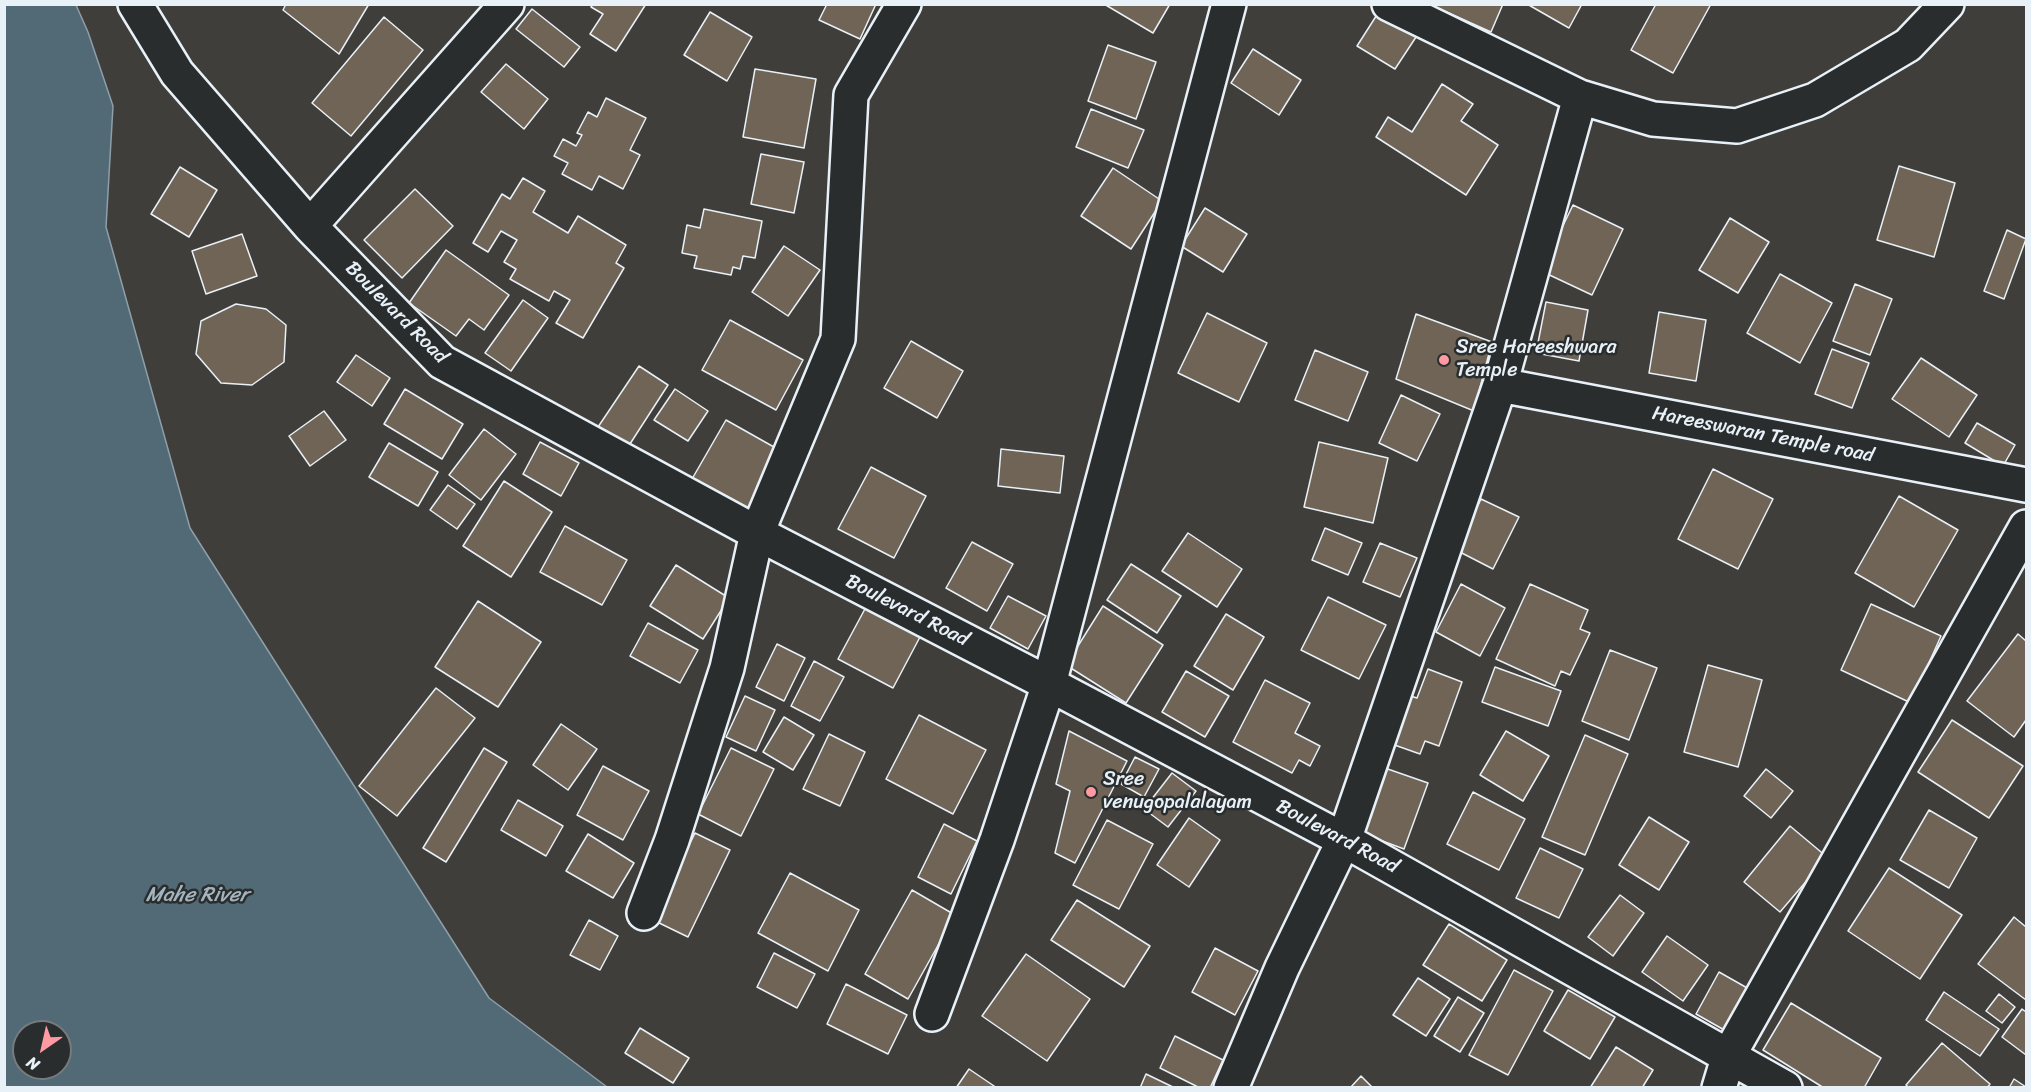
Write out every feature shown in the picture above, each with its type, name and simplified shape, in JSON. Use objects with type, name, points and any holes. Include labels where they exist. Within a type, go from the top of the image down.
[{"type":"street","name":"Boulevard Road","points":[[135,4],[177,74],[310,225],[442,362],[756,533],[1344,840],[1785,1088]]},
{"type":"street","points":[[310,225],[507,4]]},
{"type":"street","points":[[644,913],[672,840],[727,668],[756,533],[838,339],[851,95],[904,4]]},
{"type":"street","points":[[932,1014],[997,840],[1049,684],[1229,4]]},
{"type":"street","points":[[1398,6],[1580,97],[1653,119],[1737,126],[1815,100],[1908,45],[1947,4]]},
{"type":"street","points":[[1230,1088],[1282,968],[1344,840],[1500,385],[1580,97]]},
{"type":"street","name":"Hareeswaran Temple road","points":[[1500,385],[2026,485]]},
{"type":"street","points":[[1719,1088],[1729,1055],[2026,527]]},
{"type":"water","name":"Mahe River","points":[[5,4],[76,5],[88,32],[113,106],[106,227],[190,528],[489,998],[607,1087],[5,1087]]},
{"type":"building","points":[[286,4],[369,4],[339,54],[283,10]]},
{"type":"building","points":[[593,4],[646,4],[616,51],[590,34],[603,14],[591,7]]},
{"type":"building","points":[[827,4],[876,4],[860,39],[819,20]]},
{"type":"building","points":[[1104,4],[1170,4],[1153,33]]},
{"type":"building","points":[[1433,4],[1503,4],[1491,32],[1433,6]]},
{"type":"building","points":[[1527,4],[1582,4],[1569,28]]},
{"type":"building","points":[[1656,4],[1711,4],[1673,73],[1631,50]]},
{"type":"building","points":[[532,9],[580,47],[564,67],[516,29]]},
{"type":"building","points":[[1380,10],[1418,34],[1395,69],[1357,46]]},
{"type":"building","points":[[710,12],[752,37],[727,81],[684,55]]},
{"type":"building","points":[[384,17],[423,50],[351,136],[312,103]]},
{"type":"building","points":[[1108,45],[1156,62],[1136,119],[1088,101]]},
{"type":"building","points":[[1253,49],[1301,80],[1279,115],[1231,83]]},
{"type":"building","points":[[506,64],[548,99],[524,129],[481,92]]},
{"type":"building","points":[[755,69],[816,79],[804,148],[743,137]]},
{"type":"building","points":[[1442,84],[1473,104],[1461,121],[1498,145],[1466,195],[1376,137],[1388,117],[1412,132]]},
{"type":"building","points":[[606,98],[646,118],[630,150],[640,155],[623,189],[599,176],[592,190],[562,174],[568,163],[554,156],[563,139],[576,146],[582,135],[577,133],[588,112],[597,117]]},
{"type":"building","points":[[1091,109],[1144,130],[1128,168],[1076,147]]},
{"type":"building","points":[[761,154],[804,162],[794,213],[751,204]]},
{"type":"building","points":[[1899,166],[1955,183],[1934,257],[1877,240]]},
{"type":"building","points":[[180,167],[217,190],[189,237],[151,214]]},
{"type":"building","points":[[1113,168],[1162,201],[1131,249],[1081,216]]},
{"type":"building","points":[[523,178],[545,191],[533,212],[568,233],[578,216],[626,245],[616,263],[624,268],[583,338],[556,323],[570,300],[554,291],[549,301],[510,279],[516,269],[504,262],[517,240],[501,231],[488,252],[473,243],[502,194],[510,199]]},
{"type":"building","points":[[415,189],[453,226],[402,278],[364,240]]},
{"type":"building","points":[[1573,205],[1623,229],[1592,295],[1541,271]]},
{"type":"building","points":[[1205,208],[1247,234],[1223,272],[1181,246]]},
{"type":"building","points":[[704,209],[762,221],[755,258],[743,256],[740,269],[733,267],[731,275],[694,268],[697,256],[682,253],[687,225],[700,228]]},
{"type":"building","points":[[1730,218],[1769,242],[1738,293],[1699,270]]},
{"type":"building","points":[[2007,230],[2026,239],[2004,299],[1984,291]]},
{"type":"building","points":[[242,234],[257,276],[206,294],[192,251]]},
{"type":"building","points":[[784,246],[820,270],[788,316],[752,292]]},
{"type":"building","points":[[446,250],[509,295],[484,330],[469,319],[456,336],[409,303]]},
{"type":"building","points":[[1780,274],[1832,303],[1800,363],[1747,333]]},
{"type":"building","points":[[1855,284],[1892,299],[1870,355],[1833,341]]},
{"type":"building","points":[[523,300],[548,318],[511,371],[485,353]]},
{"type":"building","points":[[1546,302],[1588,310],[1579,361],[1536,353]]},
{"type":"building","points":[[236,304],[266,309],[286,325],[284,362],[252,385],[221,383],[196,354],[201,321]]},
{"type":"building","points":[[1659,312],[1706,320],[1696,381],[1649,373]]},
{"type":"building","points":[[1207,313],[1267,343],[1239,402],[1178,373]]},
{"type":"building","name":"Sree Hareeshwara Temple","points":[[1416,314],[1492,342],[1474,411],[1396,379]]},
{"type":"building","points":[[730,320],[803,360],[776,410],[702,370]]},
{"type":"building","points":[[911,341],[963,371],[937,418],[884,388]]},
{"type":"building","points":[[1832,349],[1869,363],[1852,408],[1815,394]]},
{"type":"building","points":[[1315,350],[1368,372],[1348,421],[1295,400]]},
{"type":"building","points":[[356,355],[390,378],[372,406],[337,382]]},
{"type":"building","points":[[1921,358],[1977,395],[1949,437],[1892,399]]},
{"type":"building","points":[[639,366],[668,385],[628,447],[598,427]]},
{"type":"building","points":[[405,389],[463,424],[442,459],[384,424]]},
{"type":"building","points":[[675,389],[708,411],[688,441],[654,420]]},
{"type":"building","points":[[1401,395],[1440,414],[1417,461],[1379,443]]},
{"type":"building","points":[[324,411],[346,440],[310,466],[289,436]]},
{"type":"building","points":[[726,420],[781,451],[746,511],[692,479]]},
{"type":"building","points":[[1977,423],[2015,445],[2003,466],[1965,443]]},
{"type":"building","points":[[484,429],[516,454],[481,500],[449,475]]},
{"type":"building","points":[[540,442],[579,463],[561,496],[523,474]]},
{"type":"building","points":[[1319,442],[1388,458],[1373,523],[1304,507]]},
{"type":"building","points":[[389,443],[438,472],[418,506],[369,477]]},
{"type":"building","points":[[1001,449],[1064,456],[1060,493],[998,486]]},
{"type":"building","points":[[871,467],[926,496],[894,558],[838,529]]},
{"type":"building","points":[[1713,469],[1773,499],[1738,569],[1678,539]]},
{"type":"building","points":[[504,481],[552,512],[511,577],[463,546]]},
{"type":"building","points":[[448,485],[475,504],[457,529],[430,510]]},
{"type":"building","points":[[1899,496],[1958,530],[1914,607],[1855,573]]},
{"type":"building","points":[[1481,499],[1519,517],[1493,569],[1456,550]]},
{"type":"building","points":[[565,526],[627,560],[602,605],[540,572]]},
{"type":"building","points":[[1325,528],[1362,543],[1348,575],[1312,560]]},
{"type":"building","points":[[1188,533],[1242,569],[1217,607],[1162,571]]},
{"type":"building","points":[[972,542],[1013,564],[987,611],[946,588]]},
{"type":"building","points":[[1380,543],[1417,558],[1400,597],[1363,582]]},
{"type":"building","points":[[1131,564],[1181,596],[1157,633],[1107,600]]},
{"type":"building","points":[[676,565],[729,598],[703,639],[650,606]]},
{"type":"building","points":[[1461,584],[1505,608],[1480,656],[1436,632]]},
{"type":"building","points":[[1530,584],[1588,610],[1580,629],[1590,633],[1570,675],[1561,671],[1555,686],[1496,659]]},
{"type":"building","points":[[1008,596],[1046,616],[1028,649],[990,628]]},
{"type":"building","points":[[1328,597],[1386,625],[1359,679],[1301,650]]},
{"type":"building","points":[[478,601],[541,642],[498,707],[435,667]]},
{"type":"building","points":[[1871,604],[1941,636],[1911,703],[1841,670]]},
{"type":"building","points":[[1103,606],[1163,645],[1126,703],[1066,665]]},
{"type":"building","points":[[866,607],[920,637],[893,688],[838,659]]},
{"type":"building","points":[[1226,614],[1264,637],[1233,690],[1194,666]]},
{"type":"building","points":[[648,623],[698,650],[680,683],[630,656]]},
{"type":"building","points":[[2018,634],[2026,641],[2026,720],[2014,737],[1967,701]]},
{"type":"building","points":[[777,644],[805,658],[784,701],[756,687]]},
{"type":"building","points":[[1610,650],[1657,668],[1629,740],[1582,721]]},
{"type":"building","points":[[814,661],[844,677],[820,721],[791,706]]},
{"type":"building","points":[[1708,665],[1762,680],[1738,767],[1684,752]]},
{"type":"building","points":[[1495,667],[1561,691],[1548,726],[1482,702]]},
{"type":"building","points":[[1428,669],[1462,682],[1439,746],[1425,741],[1420,754],[1386,742],[1404,694],[1417,698]]},
{"type":"building","points":[[1186,671],[1229,696],[1205,737],[1162,712]]},
{"type":"building","points":[[1265,680],[1310,703],[1295,733],[1320,746],[1310,766],[1299,760],[1292,773],[1233,742]]},
{"type":"building","points":[[436,688],[475,718],[397,816],[359,786]]},
{"type":"building","points":[[745,696],[775,710],[756,751],[726,737]]},
{"type":"building","points":[[919,715],[986,750],[953,814],[886,779]]},
{"type":"building","points":[[784,717],[814,735],[793,770],[763,752]]},
{"type":"building","points":[[1952,720],[2023,766],[1989,818],[1918,772]]},
{"type":"building","points":[[561,724],[597,749],[568,790],[533,765]]},
{"type":"building","points":[[1069,731],[1127,761],[1075,863],[1055,853],[1070,791],[1056,784]]},
{"type":"building","points":[[1506,731],[1549,756],[1523,801],[1480,775]]},
{"type":"building","points":[[829,734],[865,752],[840,806],[803,789]]},
{"type":"building","points":[[1585,735],[1628,754],[1585,855],[1542,837]]},
{"type":"building","points":[[484,748],[507,762],[446,862],[423,848]]},
{"type":"building","points":[[731,748],[774,769],[741,836],[698,814]]},
{"type":"building","points":[[1135,757],[1159,769],[1144,797],[1121,784]]},
{"type":"building","points":[[603,766],[649,791],[623,840],[577,815]]},
{"type":"building","points":[[1382,767],[1428,783],[1404,849],[1358,832]]},
{"type":"building","points":[[1766,769],[1793,791],[1771,818],[1744,796]]},
{"type":"building","points":[[1172,773],[1196,791],[1168,827],[1144,809]]},
{"type":"building","points":[[1473,792],[1525,819],[1499,870],[1447,844]]},
{"type":"building","points":[[518,800],[563,826],[546,856],[501,830]]},
{"type":"building","points":[[1929,810],[1977,838],[1949,888],[1900,860]]},
{"type":"building","points":[[1649,817],[1689,842],[1659,890],[1619,865]]},
{"type":"building","points":[[1189,818],[1220,840],[1189,887],[1157,865]]},
{"type":"building","points":[[1107,820],[1153,844],[1119,909],[1073,885]]},
{"type":"building","points":[[944,824],[977,841],[951,894],[918,877]]},
{"type":"building","points":[[1790,826],[1827,857],[1780,912],[1744,882]]},
{"type":"building","points":[[695,833],[730,850],[688,937],[653,920]]},
{"type":"building","points":[[588,834],[634,863],[613,898],[566,871]]},
{"type":"building","points":[[1540,848],[1583,869],[1559,918],[1516,898]]},
{"type":"building","points":[[1889,868],[1962,915],[1920,979],[1848,931]]},
{"type":"building","points":[[790,873],[859,910],[828,971],[758,933]]},
{"type":"building","points":[[912,890],[955,915],[908,999],[865,974]]},
{"type":"building","points":[[1620,895],[1644,913],[1613,956],[1588,937]]},
{"type":"building","points":[[1077,900],[1150,946],[1124,987],[1051,940]]},
{"type":"building","points":[[2014,917],[2026,927],[2026,1000],[1978,964]]},
{"type":"building","points":[[589,920],[618,936],[600,970],[570,955]]},
{"type":"building","points":[[1449,924],[1507,960],[1482,1001],[1423,965]]},
{"type":"building","points":[[1667,936],[1708,965],[1683,1001],[1642,972]]},
{"type":"building","points":[[1215,948],[1258,971],[1235,1015],[1192,992]]},
{"type":"building","points":[[774,953],[815,974],[797,1008],[757,987]]},
{"type":"building","points":[[1026,954],[1090,999],[1047,1061],[982,1016]]},
{"type":"building","points":[[1514,970],[1553,991],[1508,1075],[1469,1055]]},
{"type":"building","points":[[1719,972],[1749,989],[1726,1031],[1696,1014]]},
{"type":"building","points":[[1418,978],[1450,999],[1426,1036],[1393,1015]]},
{"type":"building","points":[[846,984],[907,1015],[888,1054],[827,1024]]},
{"type":"building","points":[[1568,990],[1615,1017],[1590,1059],[1544,1031]]},
{"type":"building","points":[[1944,992],[1999,1029],[1980,1056],[1926,1020]]},
{"type":"building","points":[[1999,994],[2015,1007],[2002,1023],[1986,1011]]},
{"type":"building","points":[[1458,997],[1484,1013],[1460,1052],[1434,1036]]},
{"type":"building","points":[[1791,1003],[1881,1058],[1864,1088],[1824,1088],[1763,1050]]},
{"type":"building","points":[[2022,1009],[2026,1012],[2026,1055],[2002,1037]]},
{"type":"building","points":[[640,1028],[689,1058],[673,1083],[625,1053]]},
{"type":"building","points":[[1175,1036],[1223,1060],[1210,1088],[1200,1088],[1160,1068]]},
{"type":"building","points":[[1942,1043],[1990,1084],[1987,1088],[1909,1088],[1906,1085]]},
{"type":"building","points":[[1616,1047],[1653,1070],[1642,1088],[1590,1088]]},
{"type":"building","points":[[969,1069],[997,1088],[956,1088]]},
{"type":"building","points":[[1146,1074],[1175,1088],[1140,1088]]},
{"type":"building","points":[[1361,1076],[1373,1088],[1350,1088]]},
{"type":"building","points":[[2014,1079],[2026,1087],[2026,1088],[2009,1088]]},
{"type":"place","name":"Sree Hareeshwara Temple","points":[[1444,360]]},
{"type":"place","name":"Sree venugopalalayam","points":[[1091,792]]}]
